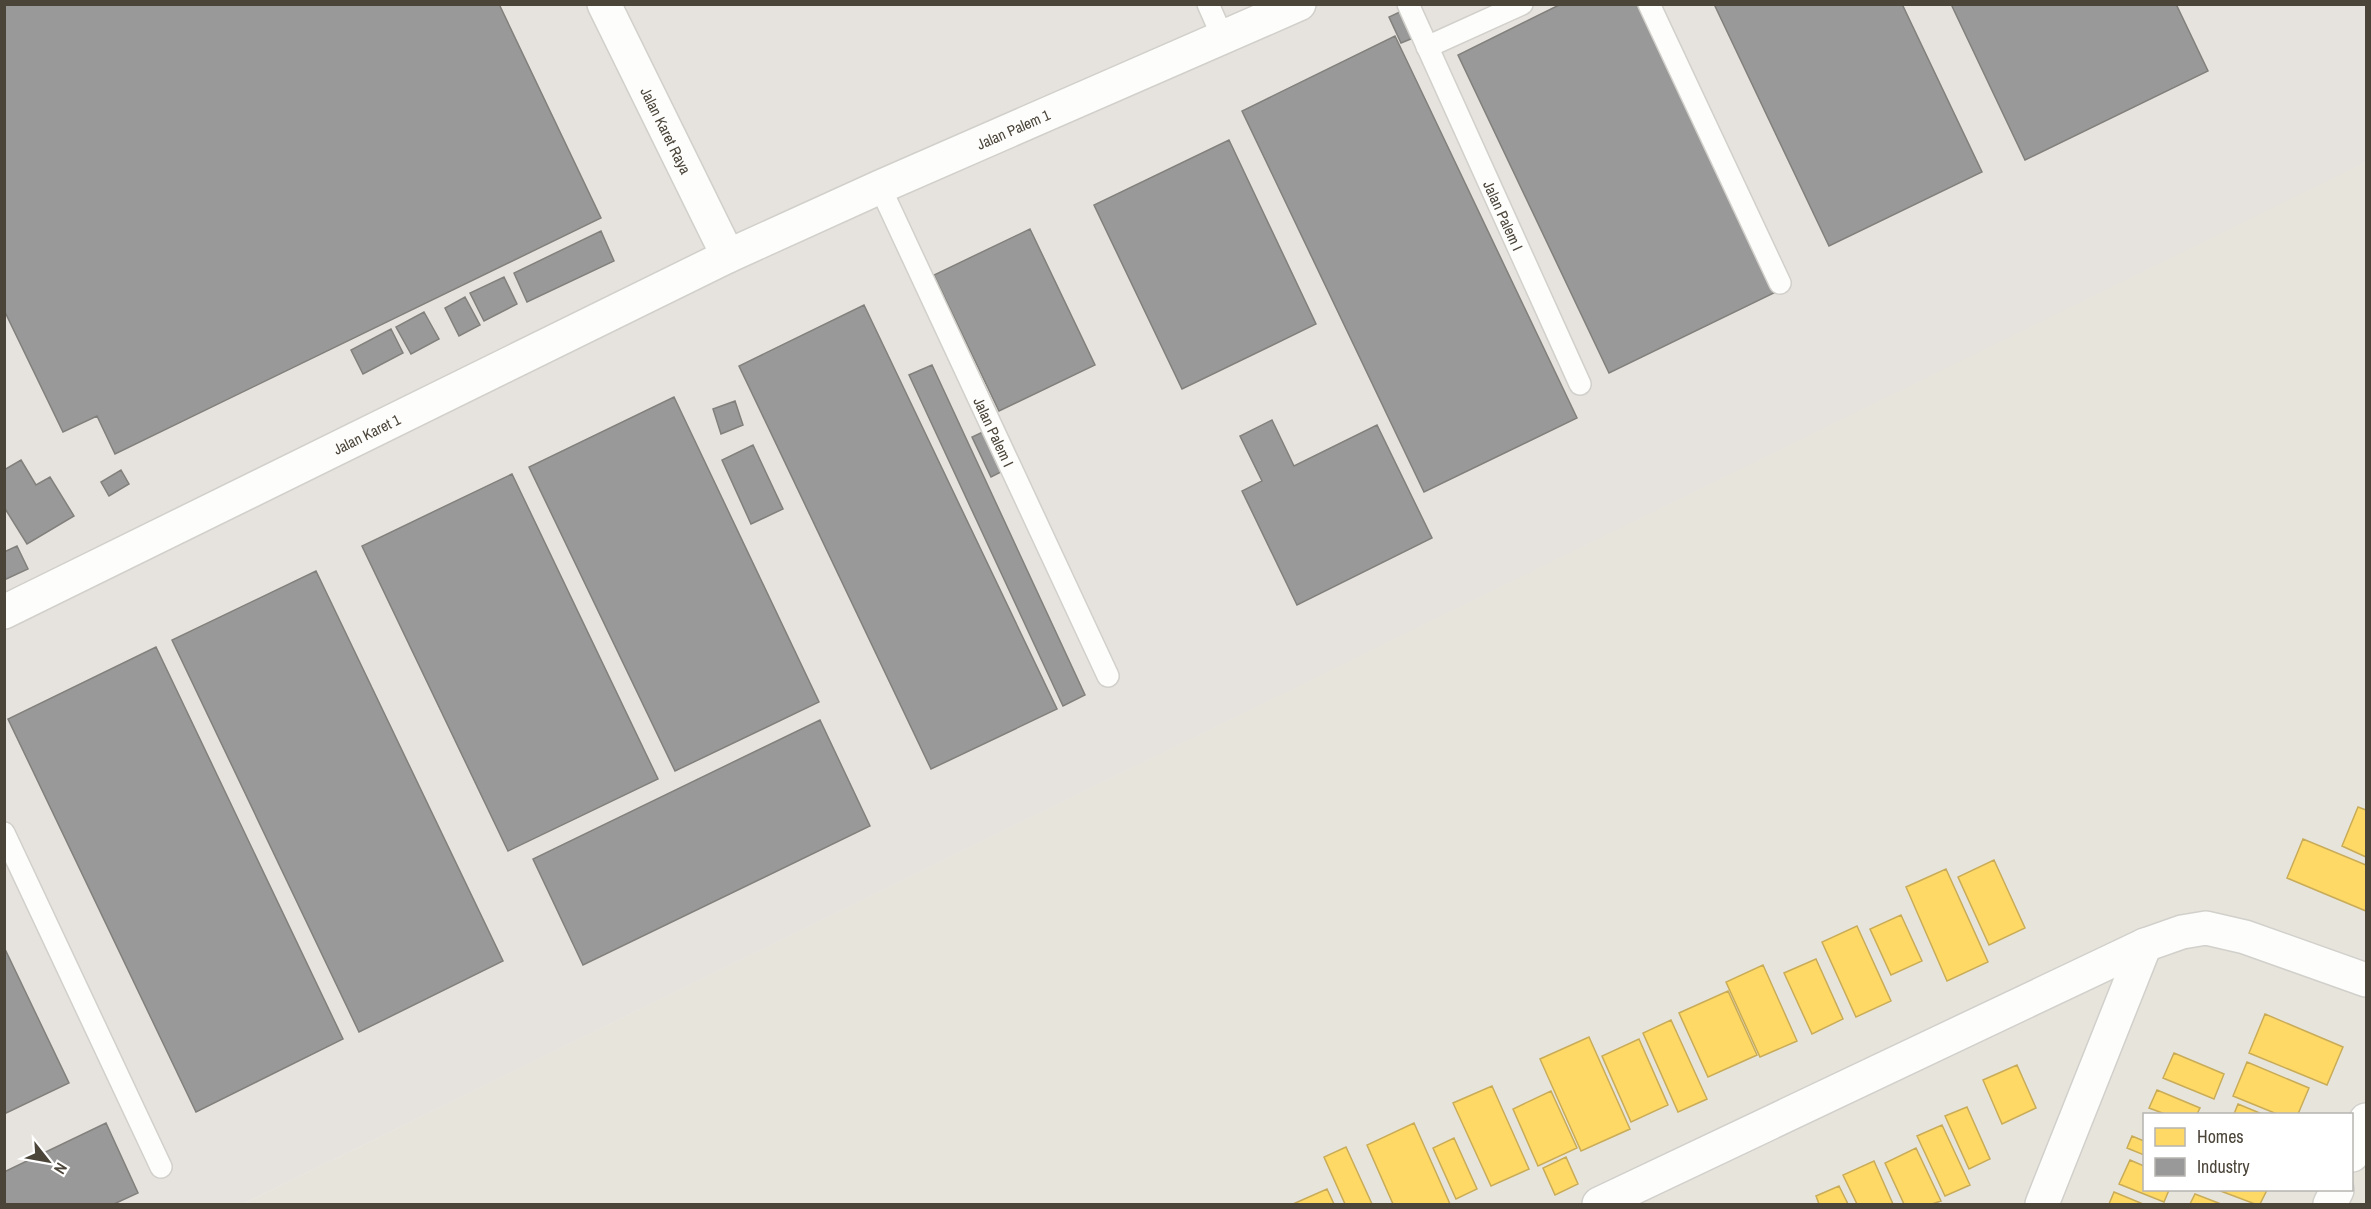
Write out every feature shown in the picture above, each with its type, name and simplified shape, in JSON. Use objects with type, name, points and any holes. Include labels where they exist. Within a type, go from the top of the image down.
[{"type":"street","name":"Jalan Karet Raya","points":[[604,4],[728,256]]},
{"type":"street","name":"Jalan Palem 1","points":[[728,256],[1299,4]]},
{"type":"street","name":"Jalan Karet 1","points":[[4,612],[728,256]]},
{"type":"street","points":[[1599,1204],[2145,945],[2182,932],[2206,928],[2246,937],[2367,980]]},
{"type":"street","points":[[2042,1204],[2145,945]]},
{"type":"street","points":[[2353,1153],[2367,1120]]},
{"type":"lane","points":[[1208,4],[1223,38]]},
{"type":"lane","name":"Jalan Palem I","points":[[1408,4],[1580,384]]},
{"type":"lane","points":[[1427,47],[1522,4]]},
{"type":"lane","points":[[1649,4],[1780,283]]},
{"type":"lane","name":"Jalan Palem I","points":[[880,187],[1108,676]]},
{"type":"lane","points":[[4,833],[161,1167]]},
{"type":"shaded area","points":[[5,5],[2366,5],[2366,162],[243,1204],[5,1204]]},
{"type":"shaded area","points":[[2366,162],[2366,1204],[243,1204],[2344,172]]},
{"type":"building: Homes","points":[[2358,807],[2366,810],[2366,857],[2342,846]]},
{"type":"building: Homes","points":[[2303,839],[2366,865],[2366,911],[2287,878]]},
{"type":"building: Homes","points":[[1994,860],[2025,928],[1989,945],[1958,877]]},
{"type":"building: Homes","points":[[1946,869],[1988,962],[1947,981],[1906,887]]},
{"type":"building: Homes","points":[[1901,915],[1922,961],[1891,975],[1870,929]]},
{"type":"building: Homes","points":[[1857,926],[1891,1001],[1856,1017],[1822,942]]},
{"type":"building: Homes","points":[[1816,959],[1843,1019],[1812,1034],[1784,973]]},
{"type":"building: Homes","points":[[1763,965],[1797,1041],[1760,1057],[1726,982]]},
{"type":"building: Homes","points":[[1728,991],[1757,1055],[1708,1077],[1679,1013]]},
{"type":"building: Homes","points":[[2265,1014],[2343,1047],[2327,1085],[2249,1053]]},
{"type":"building: Homes","points":[[1671,1020],[1707,1099],[1678,1112],[1643,1033]]},
{"type":"building: Homes","points":[[1589,1037],[1630,1129],[1581,1151],[1540,1059]]},
{"type":"building: Homes","points":[[1639,1039],[1668,1105],[1631,1122],[1602,1056]]},
{"type":"building: Homes","points":[[2174,1053],[2224,1074],[2214,1099],[2163,1078]]},
{"type":"building: Homes","points":[[2247,1062],[2309,1088],[2298,1113],[2275,1113],[2233,1096]]},
{"type":"building: Homes","points":[[2017,1065],[2036,1108],[2002,1124],[1983,1080]]},
{"type":"building: Homes","points":[[1492,1086],[1529,1169],[1491,1186],[1453,1103]]},
{"type":"building: Homes","points":[[2157,1090],[2200,1108],[2198,1113],[2162,1113],[2149,1108]]},
{"type":"building: Homes","points":[[1551,1091],[1577,1148],[1538,1166],[1513,1109]]},
{"type":"building: Homes","points":[[2238,1104],[2260,1113],[2234,1113]]},
{"type":"building: Homes","points":[[1967,1107],[1990,1159],[1969,1169],[1945,1116]]},
{"type":"building: Homes","points":[[1414,1123],[1450,1204],[1393,1204],[1367,1145]]},
{"type":"building: Homes","points":[[1942,1125],[1970,1185],[1945,1196],[1917,1136]]},
{"type":"building: Homes","points":[[2132,1136],[2143,1141],[2143,1155],[2127,1148]]},
{"type":"building: Homes","points":[[1454,1138],[1477,1189],[1456,1199],[1433,1148]]},
{"type":"building: Homes","points":[[1346,1147],[1372,1204],[1345,1204],[1324,1157]]},
{"type":"building: Homes","points":[[1916,1148],[1941,1201],[1932,1204],[1904,1204],[1885,1163]]},
{"type":"building: Homes","points":[[1566,1157],[1578,1184],[1555,1195],[1543,1168]]},
{"type":"building: Homes","points":[[2130,1160],[2143,1166],[2143,1191],[2169,1191],[2164,1202],[2119,1184]]},
{"type":"building: Homes","points":[[1874,1161],[1893,1204],[1857,1204],[1843,1175]]},
{"type":"building: Homes","points":[[1839,1186],[1848,1204],[1819,1204],[1816,1196]]},
{"type":"building: Homes","points":[[1327,1189],[1334,1204],[1293,1204]]},
{"type":"building: Homes","points":[[2221,1191],[2266,1191],[2260,1204]]},
{"type":"building: Homes","points":[[2114,1192],[2143,1204],[2109,1204]]},
{"type":"building: Homes","points":[[2195,1194],[2221,1204],[2190,1204]]},
{"type":"building: Industry","points":[[4,4],[499,4],[601,218],[115,454],[97,416],[63,432],[4,310]]},
{"type":"building: Industry","points":[[1561,4],[1643,4],[1780,290],[1609,373],[1458,55]]},
{"type":"building: Industry","points":[[1714,4],[1902,4],[1982,172],[1829,246]]},
{"type":"building: Industry","points":[[1951,4],[2176,4],[2208,71],[2025,160]]},
{"type":"building: Industry","points":[[1406,9],[1418,36],[1401,43],[1389,17]]},
{"type":"building: Industry","points":[[1395,36],[1577,418],[1424,492],[1242,111]]},
{"type":"building: Industry","points":[[1229,140],[1316,324],[1182,389],[1094,205]]},
{"type":"building: Industry","points":[[1030,229],[1095,365],[999,411],[934,275]]},
{"type":"building: Industry","points":[[601,231],[614,261],[527,302],[514,273]]},
{"type":"building: Industry","points":[[504,277],[517,304],[484,321],[470,293]]},
{"type":"building: Industry","points":[[465,297],[480,325],[459,336],[445,308]]},
{"type":"building: Industry","points":[[864,305],[1057,709],[931,769],[739,366]]},
{"type":"building: Industry","points":[[424,312],[439,339],[411,354],[396,327]]},
{"type":"building: Industry","points":[[391,329],[403,353],[363,374],[351,350]]},
{"type":"building: Industry","points":[[932,365],[1085,695],[1063,706],[909,375]]},
{"type":"building: Industry","points":[[674,397],[819,702],[675,771],[529,467]]},
{"type":"building: Industry","points":[[735,401],[743,425],[721,434],[713,409]]},
{"type":"building: Industry","points":[[1272,420],[1294,466],[1377,425],[1432,538],[1297,605],[1242,491],[1262,481],[1240,436]]},
{"type":"building: Industry","points":[[987,430],[1005,470],[991,477],[972,437]]},
{"type":"building: Industry","points":[[753,445],[783,509],[751,524],[722,460]]},
{"type":"building: Industry","points":[[21,460],[36,485],[50,477],[74,516],[27,544],[4,507],[4,470]]},
{"type":"building: Industry","points":[[121,470],[129,484],[109,496],[101,482]]},
{"type":"building: Industry","points":[[512,474],[658,779],[508,851],[362,546]]},
{"type":"building: Industry","points":[[17,546],[28,569],[4,580],[4,552]]},
{"type":"building: Industry","points":[[316,571],[503,961],[359,1032],[172,640]]},
{"type":"building: Industry","points":[[156,647],[343,1039],[196,1112],[8,719]]},
{"type":"building: Industry","points":[[820,720],[870,826],[583,965],[533,859]]},
{"type":"building: Industry","points":[[4,947],[69,1083],[4,1114]]},
{"type":"building: Industry","points":[[106,1123],[138,1193],[114,1204],[4,1204],[4,1172]]}]
